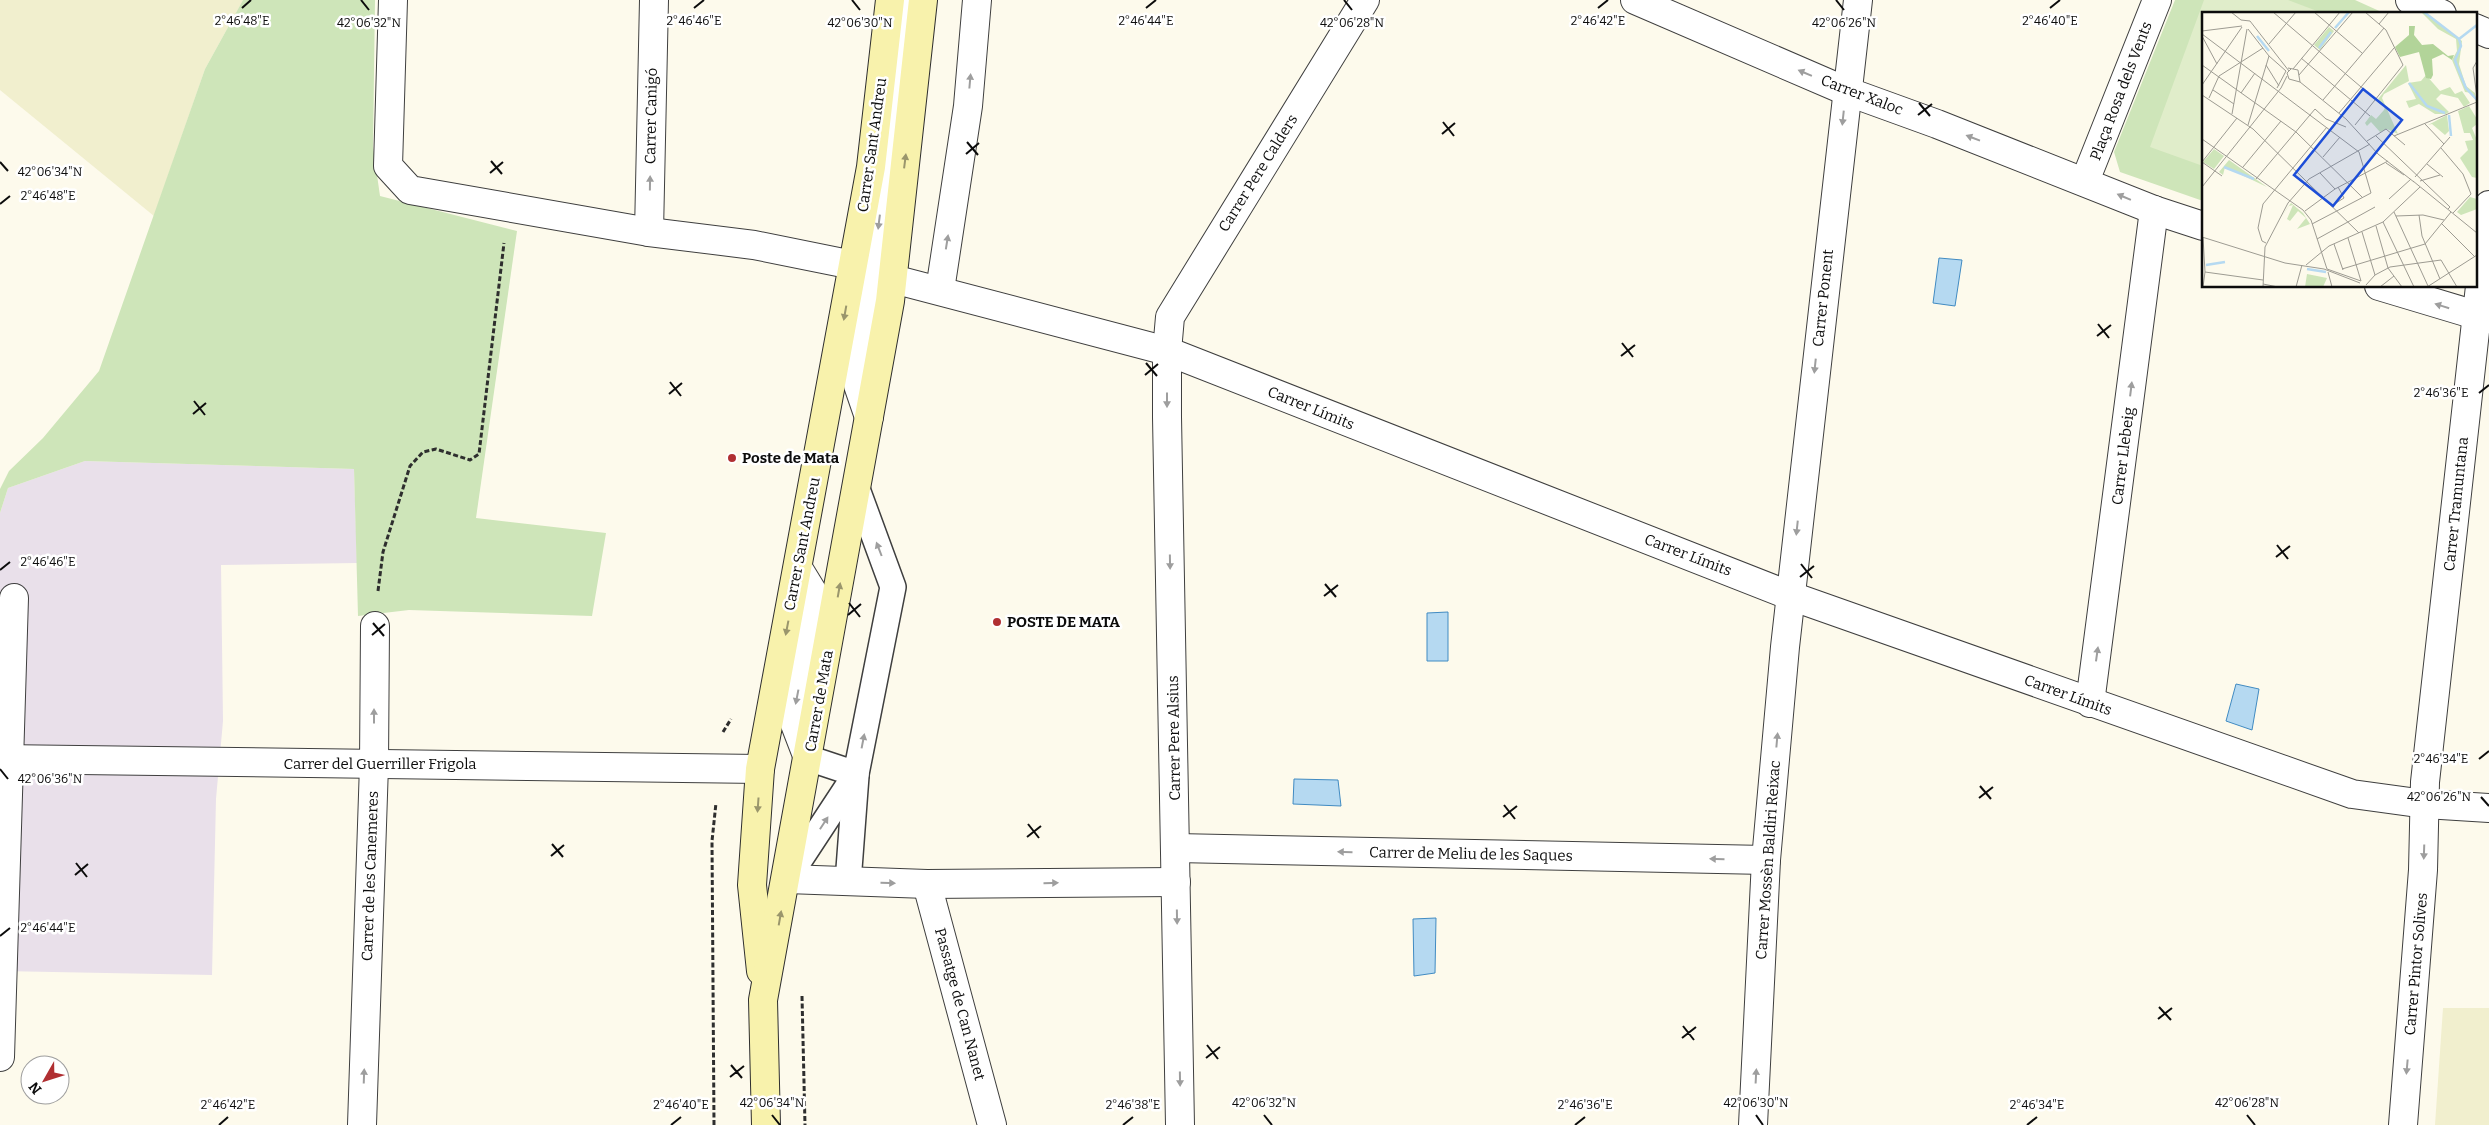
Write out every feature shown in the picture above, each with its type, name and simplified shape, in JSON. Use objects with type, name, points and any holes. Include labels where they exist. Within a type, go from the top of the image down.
[{"type":"main road","name":"Carrer Sant Andreu","points":[[763,1000],[752,885],[760,769],[798,568],[840,262],[871,167],[890,0]]},
{"type":"main road","points":[[893,279],[923,0]]},
{"type":"main road","name":"Carrer de Mata","points":[[766,1125],[763,1000],[787,878],[893,279]]},
{"type":"street","points":[[393,0],[388,166],[410,190],[649,232],[754,245],[840,262],[874,296],[858,385],[869,417]]},
{"type":"street","name":"Carrer Canigó","points":[[649,232],[654,0]]},
{"type":"street","points":[[893,279],[876,250],[904,0]]},
{"type":"street","points":[[940,290],[968,106],[977,0]]},
{"type":"street","name":"Carrer Pere Calders","points":[[1167,351],[1170,316],[1364,0]]},
{"type":"street","name":"Carrer Xaloc","points":[[1635,0],[1846,91],[2085,181],[2154,210],[2202,226]]},
{"type":"street","name":"Carrer Ponent","points":[[1791,596],[1846,91],[1858,0]]},
{"type":"street","name":"Plaça Rosa dels Vents","points":[[2085,181],[2156,0]]},
{"type":"street","points":[[2410,0],[2437,12]]},
{"type":"street","points":[[2476,28],[2489,34]]},
{"type":"street","name":"Carrer Tramuntana","points":[[2425,804],[2425,782],[2482,317],[2489,205]]},
{"type":"street","name":"Carrer Llebeig","points":[[2090,703],[2154,210]]},
{"type":"street","name":"Carrer Límits","points":[[893,279],[1167,351],[1791,596],[2352,794],[2425,804],[2489,808]]},
{"type":"street","points":[[2386,288],[2482,317]]},
{"type":"street","name":"Carrer Pere Alsius","points":[[1167,351],[1180,1125]]},
{"type":"street","points":[[798,568],[817,598],[793,719],[808,758]]},
{"type":"street","name":"Carrer Mossèn Baldiri Reixac","points":[[1753,1125],[1766,860],[1791,596]]},
{"type":"street","points":[[0,1057],[5,760],[14,598]]},
{"type":"street","name":"Carrer de les Canemeres","points":[[362,1125],[374,765],[374,626]]},
{"type":"street","name":"Carrer del Guerriller Frigola","points":[[5,760],[760,769]]},
{"type":"street","name":"Carrer Pintor Solives","points":[[2403,1125],[2423,870],[2425,804]]},
{"type":"street","name":"Carrer de Meliu de les Saques","points":[[1176,848],[1766,860]]},
{"type":"street","points":[[787,878],[927,884],[1176,882]]},
{"type":"street","name":"Passatge de Can Nanet","points":[[927,884],[992,1125]]},
{"type":"lane","points":[[848,882],[856,774],[893,587],[857,489]]},
{"type":"lane","points":[[808,758],[856,774]]},
{"type":"lane","points":[[787,878],[856,774]]},
{"type":"path","points":[[374,626],[383,552],[410,466],[423,452],[436,449],[470,460],[479,454],[508,207]]},
{"type":"shaded area","points":[[0,0],[243,0],[205,69],[154,216],[0,90]]},
{"type":"shaded area","points":[[85,461],[354,469],[357,563],[221,565],[223,721],[216,799],[212,975],[0,971],[0,513],[8,488]]},
{"type":"shaded area","points":[[2443,1008],[2489,1008],[2489,1125],[2435,1125]]},
{"type":"green space","points":[[243,0],[375,0],[373,147],[380,196],[517,231],[476,518],[606,533],[592,616],[409,610],[358,616],[354,469],[85,461],[8,488],[0,513],[0,489],[9,471],[43,438],[99,371],[205,69]]},
{"type":"green space","points":[[2175,0],[2355,0],[2382,12],[2202,12],[2202,201],[2120,172],[2114,152]]},
{"type":"green space","points":[[2204,0],[2288,0],[2317,11],[2202,12],[2202,166],[2150,147]]},
{"type":"water","points":[[1939,258],[1962,260],[1955,306],[1933,303]]},
{"type":"water","points":[[1448,612],[1448,661],[1427,661],[1427,613]]},
{"type":"water","points":[[2236,684],[2259,689],[2252,730],[2226,721]]},
{"type":"water","points":[[1294,779],[1338,780],[1341,806],[1293,804]]},
{"type":"water","points":[[1436,918],[1435,973],[1414,976],[1413,919]]},
{"type":"place","name":"Poste de Mata","points":[[732,458]]},
{"type":"place","name":"POSTE DE MATA","points":[[997,622]]}]
